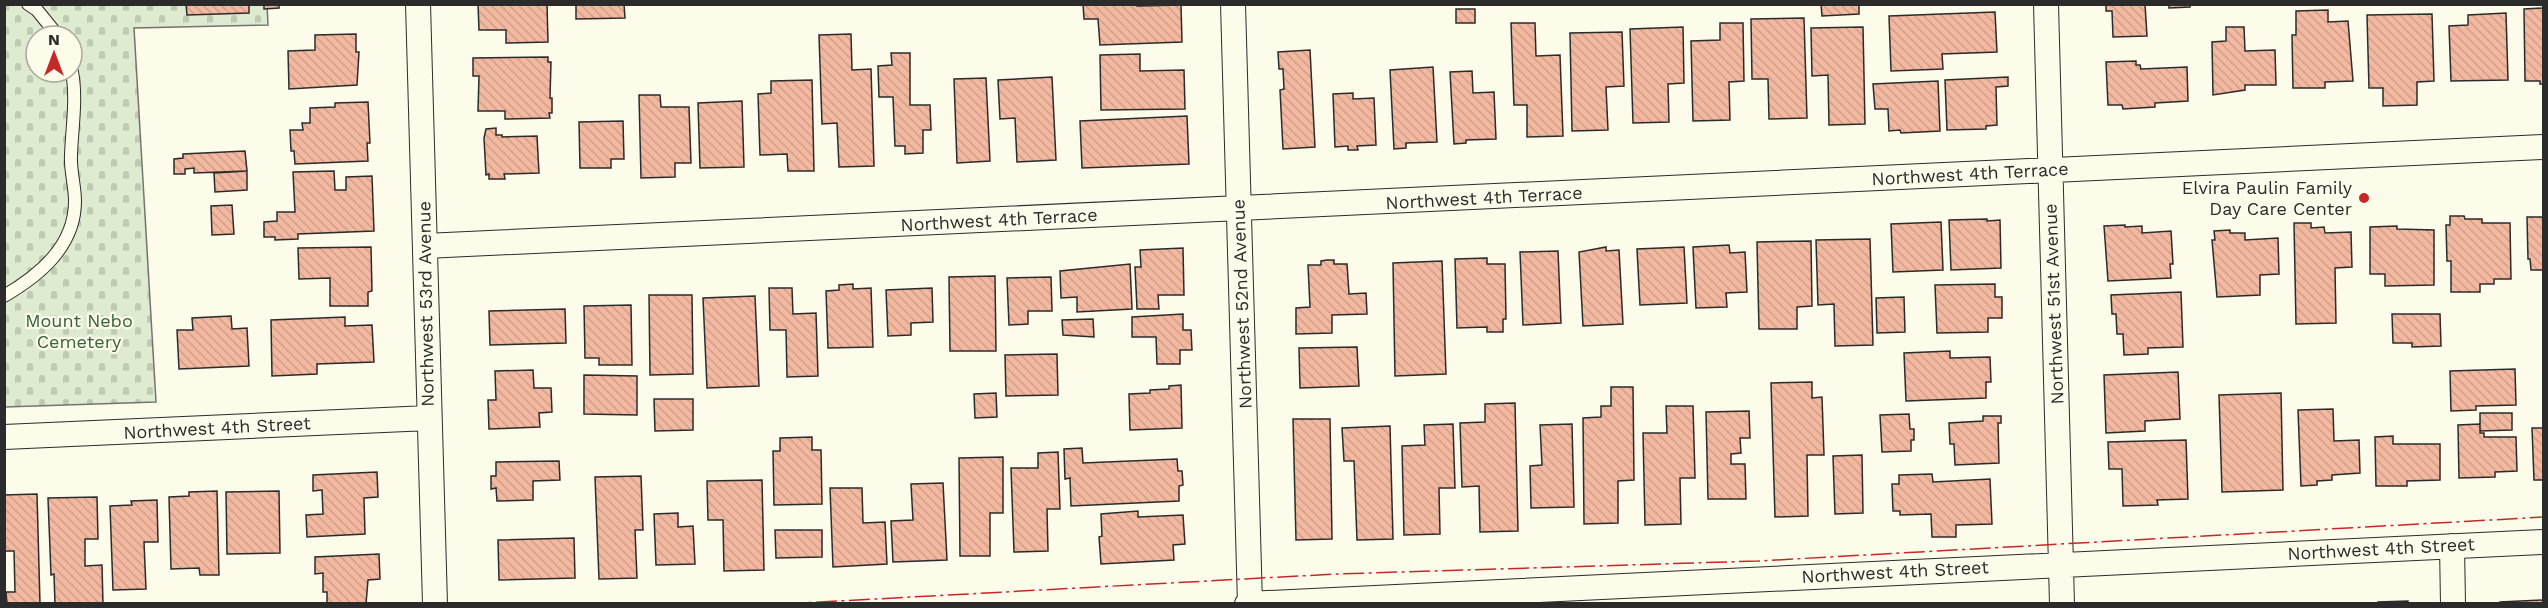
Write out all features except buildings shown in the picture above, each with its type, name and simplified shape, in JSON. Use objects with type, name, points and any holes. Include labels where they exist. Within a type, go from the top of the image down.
[{"type":"street","name":"Northwest 53rd Avenue","points":[[418,4],[435,603]]},
{"type":"street","name":"Northwest 52nd Avenue","points":[[1233,4],[1249,603]]},
{"type":"street","name":"Northwest 51st Avenue","points":[[2046,4],[2062,603]]},
{"type":"street","name":"Northwest 4th Terrace","points":[[425,246],[2544,147]]},
{"type":"street","name":"Northwest 4th Street","points":[[4,438],[429,418]]},
{"type":"street","name":"Northwest 4th Street","points":[[1249,603],[2544,542]]},
{"type":"street","points":[[2452,546],[2453,603]]},
{"type":"lane","points":[[28,4],[37,10],[48,24]]},
{"type":"lane","points":[[4,296],[28,282],[50,262],[69,233],[75,201],[71,160],[72,84]]},
{"type":"green space","name":"Mount Nebo Cemetery","points":[[4,5],[267,5],[268,25],[134,28],[156,402],[5,407]]},
{"type":"power","points":[[783,604],[1336,574],[1758,561],[2544,517]]},
{"type":"place","name":"Elvira Paulin Family Day Care Center","points":[[2364,198]]}]
